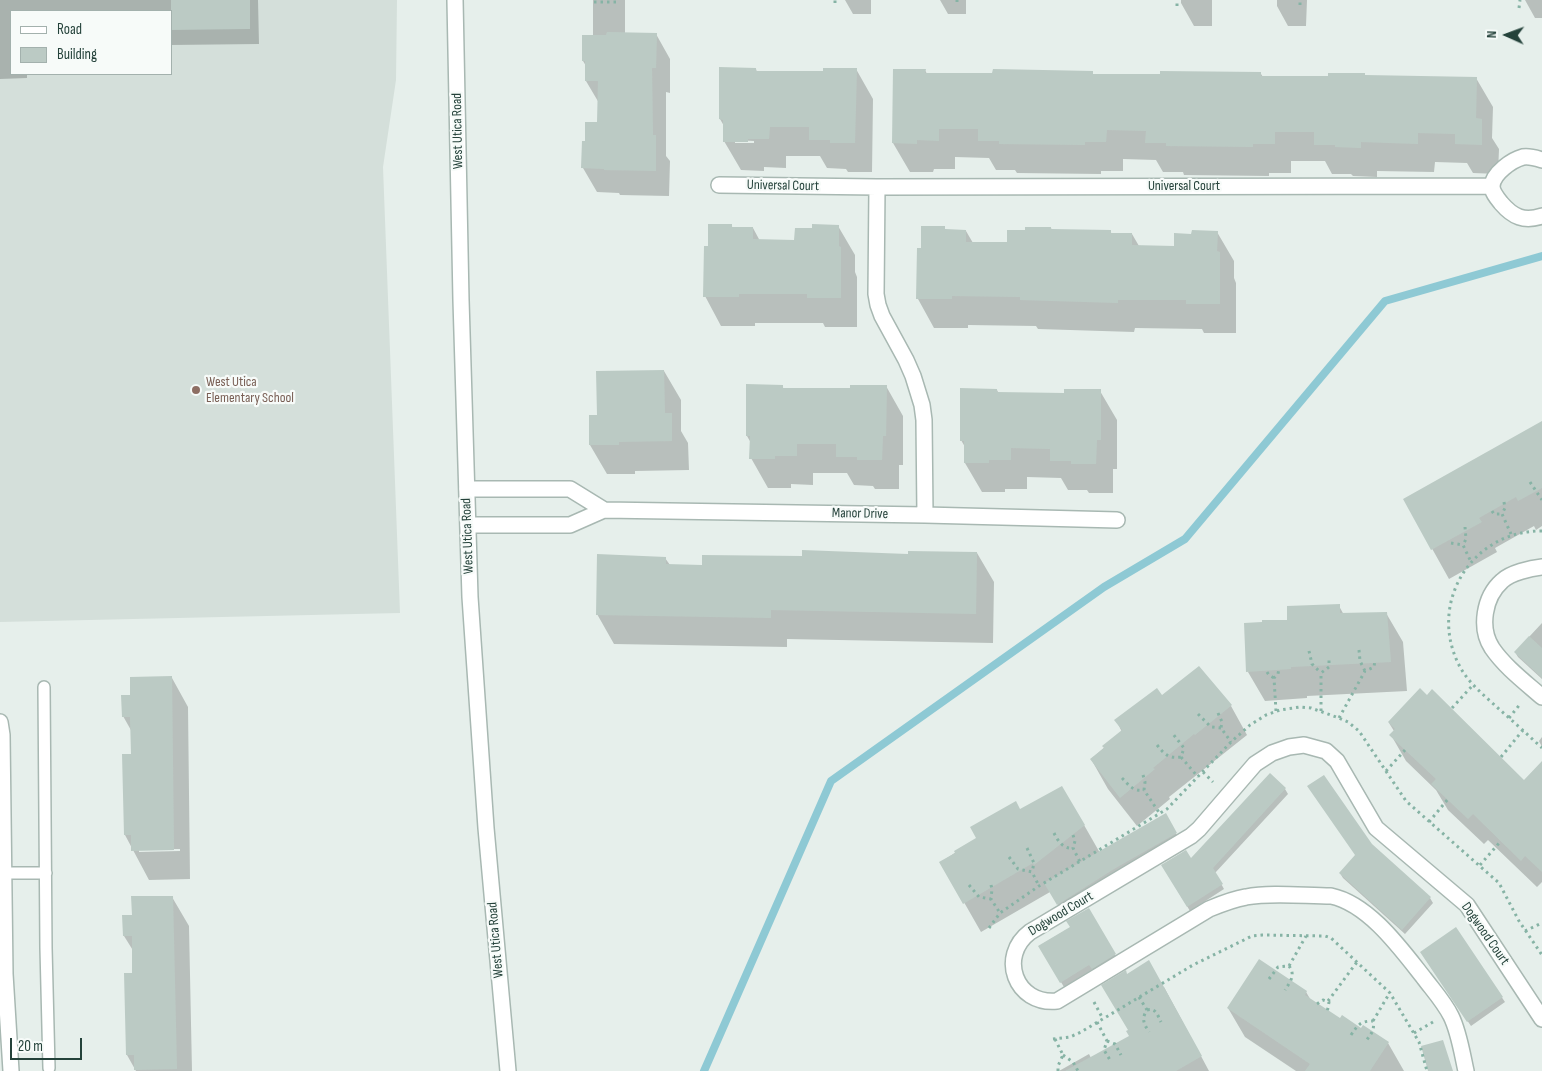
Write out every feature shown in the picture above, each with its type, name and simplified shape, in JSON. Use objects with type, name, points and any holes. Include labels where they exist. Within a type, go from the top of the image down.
[{"type":"street","name":"West Utica Road","points":[[455,0],[460,290],[470,597],[486,828],[508,1071]]},
{"type":"street","points":[[1542,160],[1524,157],[1514,161],[1496,176],[1492,186],[1495,196],[1510,213],[1520,218],[1531,219],[1542,216]]},
{"type":"street","name":"Universal Court","points":[[719,185],[876,187],[1492,186]]},
{"type":"street","points":[[876,187],[876,294],[882,316],[906,360],[922,405],[924,420],[925,515]]},
{"type":"street","points":[[467,489],[570,489],[604,510]]},
{"type":"street","name":"Manor Drive","points":[[468,525],[570,525],[604,510],[1117,520]]},
{"type":"street","points":[[1542,567],[1520,572],[1503,580],[1494,591],[1485,610],[1485,629],[1491,647],[1503,662],[1542,697]]},
{"type":"street","points":[[0,722],[2,735],[5,974],[11,1071]]},
{"type":"street","name":"Dogwood Court","points":[[1466,1071],[1454,1023],[1447,1009],[1400,946],[1383,928],[1352,904],[1341,898],[1331,896],[1263,895],[1246,896],[1225,903],[1196,917],[1057,1001],[1046,1002],[1034,998],[1018,983],[1014,971],[1016,947],[1022,937],[1191,836],[1255,764],[1272,753],[1290,747],[1304,746],[1326,751],[1337,761],[1376,828],[1467,905],[1542,1018]]},
{"type":"lane","points":[[44,686],[49,1068]]},
{"type":"lane","points":[[4,874],[46,872]]},
{"type":"path","points":[[594,2],[617,2],[617,0]]},
{"type":"path","points":[[1177,0],[1177,6]]},
{"type":"path","points":[[1300,0],[1300,5]]},
{"type":"path","points":[[1520,0],[1520,8]]},
{"type":"path","points":[[1530,482],[1542,500]]},
{"type":"path","points":[[1502,514],[1505,508],[1504,502]]},
{"type":"path","points":[[1492,510],[1494,514],[1502,514]]},
{"type":"path","points":[[1502,514],[1511,534]]},
{"type":"path","points":[[1464,527],[1466,539],[1464,545],[1471,562]]},
{"type":"path","points":[[1451,542],[1464,545]]},
{"type":"path","points":[[1359,650],[1360,660],[1365,671]]},
{"type":"path","points":[[1309,651],[1312,664],[1321,673],[1321,711]]},
{"type":"path","points":[[1321,673],[1329,667],[1329,658]]},
{"type":"path","points":[[1339,718],[1365,671],[1374,667],[1375,660]]},
{"type":"path","points":[[1274,678],[1278,674],[1279,668]]},
{"type":"path","points":[[1267,672],[1274,678],[1276,711]]},
{"type":"path","points":[[1452,708],[1473,685]]},
{"type":"path","points":[[1509,718],[1523,700]]},
{"type":"path","points":[[989,928],[1000,913],[1039,886],[1167,809],[1231,742],[1250,725],[1266,714],[1300,707],[1321,711],[1339,718],[1348,722],[1359,731],[1406,801],[1499,883],[1525,931],[1542,955]]},
{"type":"path","points":[[1218,713],[1222,722],[1221,728],[1231,742]]},
{"type":"path","points":[[1198,714],[1210,727],[1221,728]]},
{"type":"path","points":[[1500,757],[1522,730]]},
{"type":"path","points":[[1173,734],[1184,748],[1181,757]]},
{"type":"path","points":[[1157,745],[1166,755],[1181,757],[1198,777]]},
{"type":"path","points":[[1386,771],[1405,750]]},
{"type":"path","points":[[1202,772],[1214,784]]},
{"type":"path","points":[[1143,775],[1145,782],[1144,790],[1160,814]]},
{"type":"path","points":[[1122,778],[1136,791],[1144,790]]},
{"type":"path","points":[[1429,822],[1448,800]]},
{"type":"path","points":[[1054,833],[1062,845],[1070,849],[1073,848]]},
{"type":"path","points":[[1073,835],[1075,841],[1073,848],[1080,862]]},
{"type":"path","points":[[1480,865],[1500,842]]},
{"type":"path","points":[[1027,848],[1033,859],[1034,868],[1032,872],[1039,886]]},
{"type":"path","points":[[1009,857],[1018,870],[1032,872]]},
{"type":"path","points":[[969,885],[976,895],[991,899]]},
{"type":"path","points":[[991,885],[991,899],[1000,913]]},
{"type":"path","points":[[1525,931],[1542,923]]},
{"type":"path","points":[[1078,1071],[1073,1062],[1063,1055],[1054,1039],[1075,1034],[1103,1019],[1193,964],[1252,936],[1262,935],[1324,936],[1330,938],[1390,994],[1419,1042],[1427,1071]]},
{"type":"path","points":[[1289,966],[1306,936]]},
{"type":"path","points":[[1328,1002],[1357,962]]},
{"type":"path","points":[[1269,979],[1278,967],[1289,966]]},
{"type":"path","points":[[1285,990],[1292,978],[1292,969],[1289,966]]},
{"type":"path","points":[[1366,1041],[1373,1031],[1373,1021],[1390,994]]},
{"type":"path","points":[[1139,997],[1146,1010],[1143,1023],[1149,1032]]},
{"type":"path","points":[[1092,998],[1103,1019]]},
{"type":"path","points":[[1317,1004],[1324,1000],[1328,1002]]},
{"type":"path","points":[[1328,1002],[1330,1002],[1328,1013]]},
{"type":"path","points":[[1146,1010],[1151,1009],[1155,1011],[1161,1022]]},
{"type":"path","points":[[1351,1034],[1365,1021],[1373,1021]]},
{"type":"path","points":[[1414,1033],[1436,1021]]},
{"type":"path","points":[[1097,1022],[1108,1041],[1115,1044],[1122,1056]]},
{"type":"path","points":[[1108,1041],[1104,1050],[1110,1060]]},
{"type":"path","points":[[1058,1071],[1063,1055]]},
{"type":"shaded area","name":"West Utica Elementary School","points":[[0,0],[397,0],[396,80],[383,167],[400,613],[0,622]]},
{"type":"building","points":[[171,0],[250,0],[250,29],[172,30]]},
{"type":"building","points":[[607,32],[657,33],[656,68],[652,68],[653,135],[656,135],[656,171],[581,168],[582,141],[585,141],[585,122],[597,122],[598,81],[585,81],[585,61],[582,61],[582,35],[606,35]]},
{"type":"building","points":[[719,67],[756,68],[756,71],[823,71],[823,68],[857,68],[855,143],[830,143],[830,140],[809,140],[809,127],[770,127],[769,139],[748,139],[748,142],[723,142],[723,120],[719,119]]},
{"type":"building","points":[[893,69],[926,69],[925,73],[992,73],[993,69],[1093,71],[1093,74],[1160,74],[1160,71],[1261,72],[1261,76],[1328,76],[1328,73],[1365,73],[1365,75],[1477,77],[1476,118],[1482,119],[1482,145],[1455,144],[1455,134],[1418,133],[1418,144],[1361,142],[1361,148],[1335,147],[1335,145],[1314,145],[1314,132],[1275,132],[1275,144],[1253,144],[1253,147],[1166,146],[1166,143],[1145,143],[1146,131],[1107,130],[1106,142],[1085,142],[1085,145],[999,144],[999,141],[978,141],[978,129],[939,129],[939,141],[917,140],[917,144],[892,143]]},
{"type":"building","points":[[708,224],[732,224],[732,227],[753,227],[753,239],[794,240],[795,228],[812,228],[812,224],[839,225],[841,298],[807,298],[807,294],[739,294],[739,297],[703,297],[704,246],[708,246]]},
{"type":"building","points":[[921,226],[945,226],[945,229],[966,230],[966,242],[1007,242],[1007,230],[1025,230],[1025,227],[1051,227],[1051,229],[1111,230],[1111,233],[1132,233],[1132,245],[1174,246],[1174,233],[1191,234],[1192,230],[1218,231],[1217,251],[1220,252],[1220,304],[1186,304],[1186,300],[1118,300],[1118,303],[1020,300],[1020,297],[952,296],[952,299],[916,299],[917,248],[921,248]]},
{"type":"building","points":[[664,370],[665,413],[672,413],[672,441],[619,442],[619,445],[589,445],[589,415],[597,415],[596,371]]},
{"type":"building","points":[[746,384],[783,385],[783,388],[850,388],[850,385],[887,385],[886,436],[883,436],[882,460],[857,460],[857,457],[836,457],[836,444],[797,444],[797,456],[775,456],[775,459],[749,459],[750,436],[746,436]]},
{"type":"building","points":[[960,388],[997,389],[997,392],[1064,393],[1064,389],[1101,389],[1101,440],[1097,440],[1096,464],[1071,464],[1071,461],[1050,461],[1050,449],[1011,448],[1011,460],[989,460],[989,463],[964,463],[964,441],[960,441]]},
{"type":"building","points":[[1542,421],[1542,488],[1518,501],[1516,497],[1479,518],[1482,522],[1431,550],[1403,499]]},
{"type":"building","points":[[802,550],[908,554],[908,551],[977,552],[976,614],[771,610],[771,618],[596,615],[597,554],[666,557],[666,564],[702,565],[702,555],[802,556]]},
{"type":"building","points":[[1340,604],[1340,613],[1387,612],[1391,662],[1291,667],[1291,669],[1246,672],[1244,623],[1262,622],[1262,620],[1287,620],[1287,606]]},
{"type":"building","points":[[1529,636],[1542,648],[1542,678],[1514,652]]},
{"type":"building","points":[[1199,666],[1232,705],[1153,768],[1155,769],[1120,798],[1090,759],[1104,748],[1102,746],[1122,730],[1114,720],[1157,688],[1162,695]]},
{"type":"building","points":[[172,676],[174,850],[131,851],[131,835],[124,835],[122,754],[131,754],[130,717],[122,717],[121,695],[130,695],[130,677]]},
{"type":"building","points":[[1420,688],[1427,695],[1432,689],[1524,780],[1542,761],[1542,872],[1525,856],[1521,861],[1473,814],[1468,819],[1431,784],[1436,779],[1389,735],[1395,729],[1388,722]]},
{"type":"building","points":[[1270,773],[1286,788],[1213,868],[1223,884],[1187,907],[1161,865],[1186,850],[1191,858]]},
{"type":"building","points":[[1324,775],[1372,844],[1431,897],[1402,930],[1339,873],[1355,855],[1307,786]]},
{"type":"building","points":[[1062,786],[1085,825],[1034,865],[1033,863],[963,904],[939,862],[976,838],[970,827],[1016,801],[1020,809]]},
{"type":"building","points":[[1166,813],[1177,833],[1114,869],[1057,905],[1044,883]]},
{"type":"building","points":[[131,896],[173,896],[177,1069],[134,1070],[134,1055],[126,1055],[124,973],[132,973],[132,936],[123,936],[122,915],[132,915]]},
{"type":"building","points":[[1089,908],[1116,954],[1092,969],[1089,965],[1060,983],[1038,946],[1070,927],[1066,921]]},
{"type":"building","points":[[1456,927],[1503,997],[1467,1022],[1420,952]]},
{"type":"building","points":[[1259,959],[1307,991],[1305,995],[1340,1018],[1342,1015],[1361,1028],[1363,1025],[1389,1042],[1370,1071],[1305,1071],[1310,1064],[1227,1008]]},
{"type":"building","points":[[1149,960],[1202,1056],[1176,1071],[1065,1071],[1129,1036],[1126,1031],[1128,1030],[1101,985],[1126,970],[1127,974]]},
{"type":"building","points":[[1443,1040],[1453,1071],[1428,1071],[1421,1046]]},
{"type":"waterway","points":[[704,1071],[831,781],[1104,587],[1185,539],[1385,301],[1542,256]]},
{"type":"place","name":"West Utica Elementary School","points":[[196,390]]}]
